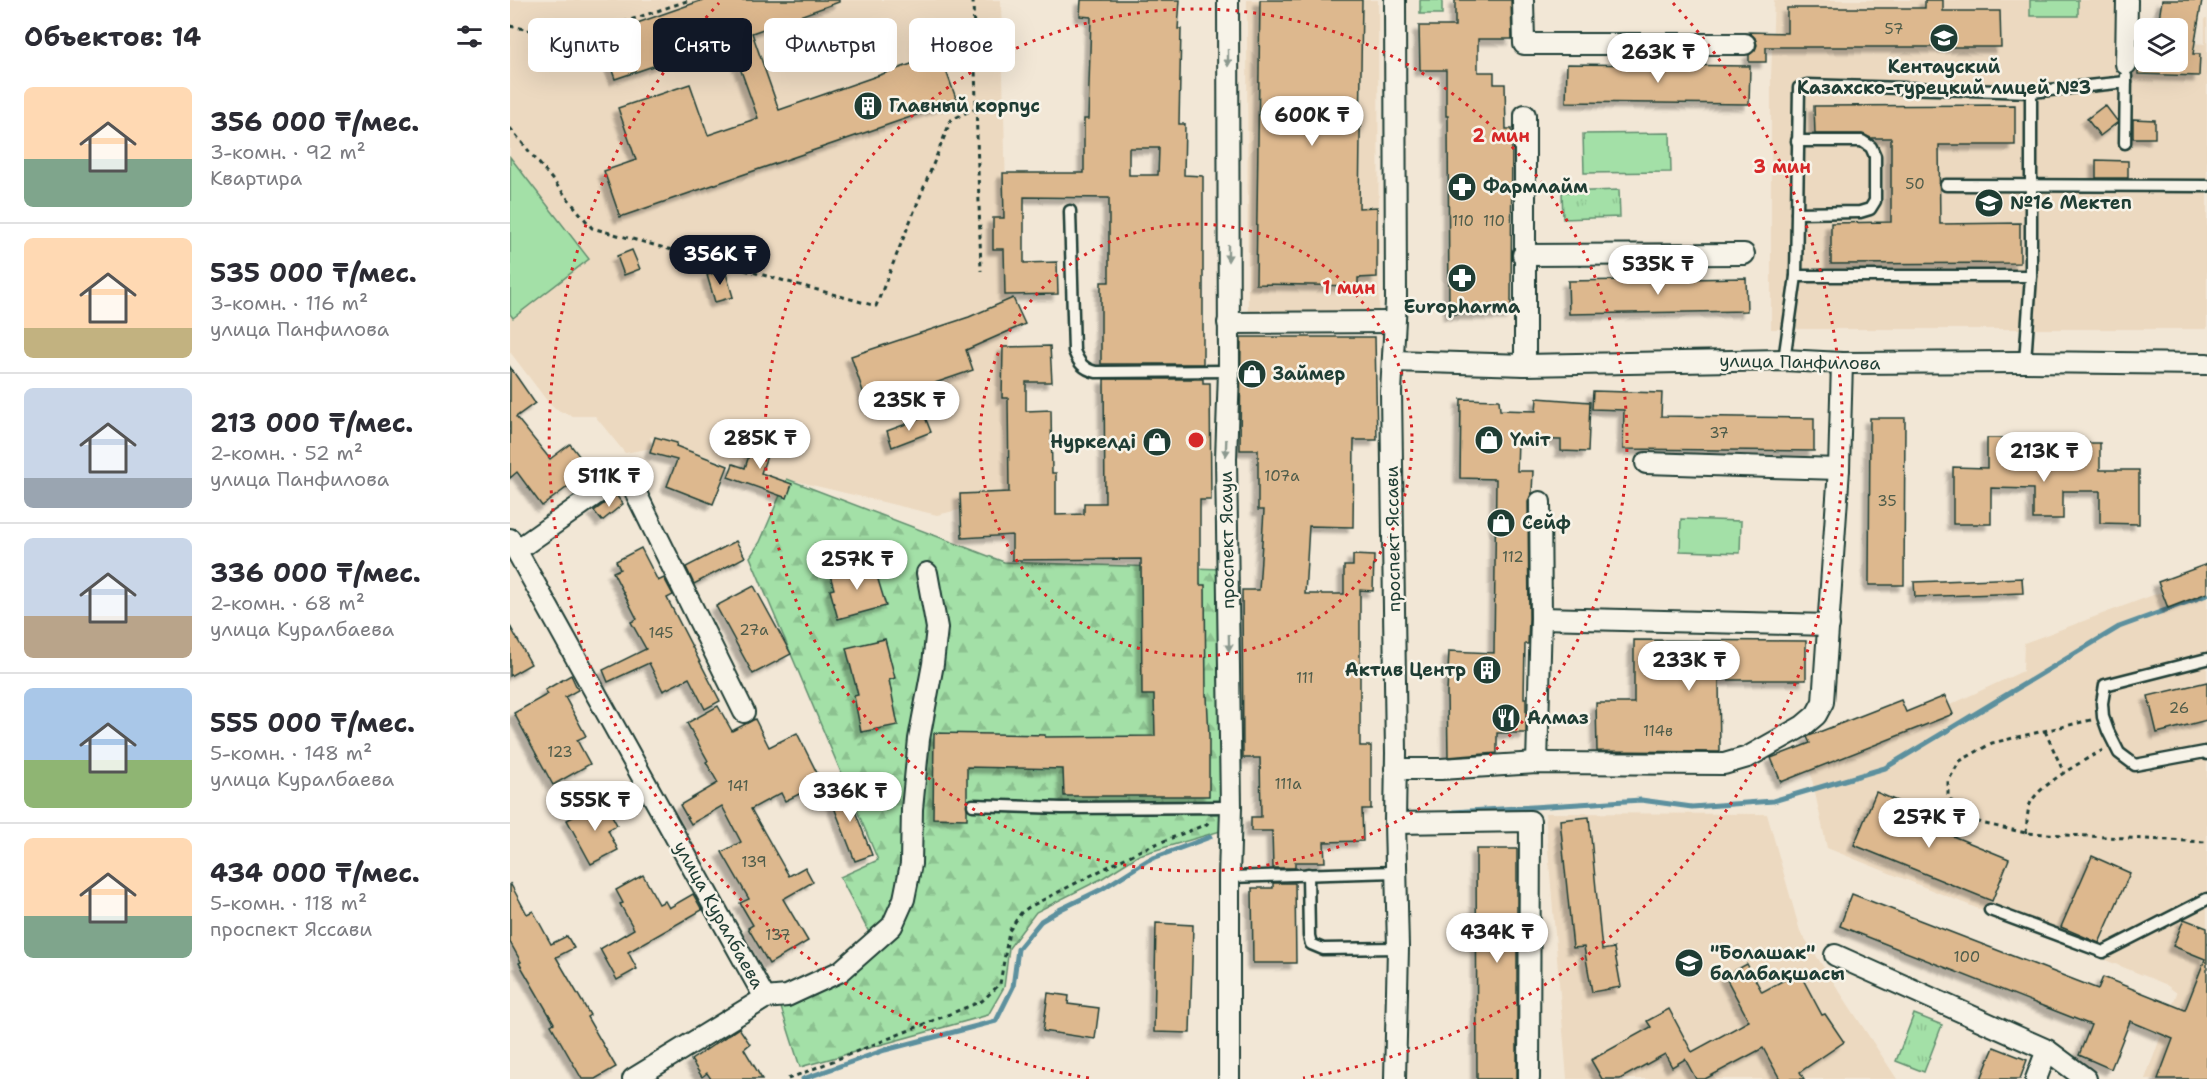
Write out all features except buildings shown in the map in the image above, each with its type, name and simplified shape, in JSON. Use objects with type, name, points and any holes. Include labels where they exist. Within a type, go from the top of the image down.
[{"type":"street","name":"проспект Ясауи","points":[[1228,0],[1229,371],[1226,459],[1232,807],[1229,877],[1229,1079]]},
{"type":"street","name":"проспект Яссави","points":[[1395,0],[1396,301],[1391,392],[1398,948],[1395,1079]]},
{"type":"street","points":[[1523,0],[1524,44],[1745,44]]},
{"type":"street","points":[[2126,73],[2127,0]]},
{"type":"street","points":[[1525,116],[1523,255],[1525,365]]},
{"type":"street","points":[[1523,255],[1744,254]]},
{"type":"street","points":[[1228,323],[1394,321]]},
{"type":"street","name":"улица Панфилова","points":[[1393,362],[1525,365],[1784,360],[1842,363],[2207,364]]},
{"type":"street","points":[[1395,769],[1441,770],[1537,763],[1724,764],[1748,757],[1803,726],[1816,715],[1823,702],[1829,625],[1839,469],[1842,363]]},
{"type":"street","points":[[1646,464],[1839,469]]},
{"type":"street","points":[[514,545],[626,473],[744,712]]},
{"type":"street","points":[[1537,763],[1541,618],[1540,502]]},
{"type":"street","name":"улица Куралбаева","points":[[514,545],[765,998],[633,1079]]},
{"type":"street","points":[[765,998],[787,996],[841,971],[892,926],[904,899],[911,864],[912,809],[919,739],[933,664],[937,628],[927,573]]},
{"type":"street","points":[[1541,618],[1829,625]]},
{"type":"street","points":[[1395,824],[1530,821],[1529,1079]]},
{"type":"street","points":[[1835,955],[2047,1050],[2086,1079]]},
{"type":"street","points":[[2036,1079],[2047,1050]]},
{"type":"lane","points":[[1784,360],[1796,276],[1799,88],[1807,85],[2031,92],[2126,73],[2125,143]]},
{"type":"lane","points":[[2025,362],[2031,276],[2031,92]]},
{"type":"lane","points":[[1797,141],[1862,141],[1871,147],[1875,156],[1875,201],[1870,209],[1860,212],[1797,213]]},
{"type":"lane","points":[[1946,186],[2207,186]]},
{"type":"lane","points":[[1070,211],[1074,351],[1079,363],[1088,370],[1096,372],[1229,371]]},
{"type":"lane","points":[[1796,276],[2031,276]]},
{"type":"lane","points":[[2207,659],[2105,685],[2102,703],[2103,717],[2114,744],[2119,753],[2135,765],[2205,752],[2207,754]]},
{"type":"lane","points":[[973,805],[1062,808],[1232,807]]},
{"type":"lane","points":[[1229,877],[1396,872]]},
{"type":"lane","points":[[1308,874],[1311,944],[1323,949],[1398,948]]},
{"type":"lane","points":[[1990,910],[2103,952],[2207,899]]},
{"type":"path","points":[[510,26],[573,39],[690,0]]},
{"type":"path","points":[[973,0],[981,271]]},
{"type":"path","points":[[510,128],[592,228],[876,306],[951,120],[976,108]]},
{"type":"path","points":[[2103,717],[1992,743],[1959,761],[1948,781],[1948,796],[1959,812],[1981,823],[2026,833],[2207,842]]},
{"type":"path","points":[[2045,731],[2064,773]]},
{"type":"path","points":[[2026,833],[2030,804],[2035,796],[2064,773],[2114,744]]},
{"type":"path","points":[[788,1079],[982,1001],[1000,984],[1006,939],[1021,914],[1042,899],[1141,850],[1207,824],[1210,806]]},
{"type":"shaded area","points":[[510,0],[1001,0],[1001,18],[909,18],[909,72],[1003,72],[1014,497],[937,515],[787,479],[778,500],[743,469],[650,437],[652,448],[625,453],[595,416],[572,416],[555,409],[510,352]]},
{"type":"shaded area","points":[[1247,0],[1378,0],[1379,318],[1248,318]]},
{"type":"shaded area","name":"№16 Мектеп","points":[[1774,0],[2115,0],[2118,76],[2132,76],[2134,51],[2134,72],[2188,72],[2188,43],[2205,44],[2205,18],[2207,18],[2207,329],[1771,329],[1771,76]]},
{"type":"shaded area","points":[[2207,575],[2207,1079],[2145,1079],[2177,993],[2165,984],[1827,848],[1810,770],[2023,671],[2024,643]]},
{"type":"shaded area","name":"\"Болашак\" балабақшасы","points":[[1545,813],[1767,814],[1800,931],[1897,1079],[1567,1079]]},
{"type":"green space","points":[[1420,0],[1442,0],[1442,14],[1420,14]]},
{"type":"green space","points":[[2030,0],[2078,0],[2078,16],[2030,16]]},
{"type":"green space","points":[[1670,133],[1671,172],[1584,173],[1583,134]]},
{"type":"green space","points":[[510,157],[589,259],[513,318],[510,314]]},
{"type":"green space","points":[[1619,190],[1620,217],[1563,219],[1562,192]]},
{"type":"green space","points":[[787,479],[1004,562],[1222,569],[1224,830],[1139,855],[1101,879],[1036,912],[1009,948],[1004,987],[988,1015],[800,1067],[777,995],[875,944],[840,877],[878,860],[750,557],[760,542]]},
{"type":"green space","points":[[1681,519],[1741,521],[1740,553],[1680,551]]},
{"type":"green space","points":[[1914,1014],[1942,1025],[1924,1072],[1896,1061]]},
{"type":"waterway","points":[[1453,812],[1641,800],[1692,807],[1773,801],[1885,768],[2119,627],[2207,595]]},
{"type":"waterway","points":[[803,1079],[885,1050],[996,1021],[1013,987],[1018,949],[1041,921],[1102,889],[1148,860],[1210,837]]},
{"type":"place","name":"Кентауский Казахско-турецкий лицей №3","points":[[1944,38]]},
{"type":"place","name":"Главный корпус","points":[[868,106]]},
{"type":"place","name":"Фармлайм","points":[[1462,187]]},
{"type":"place","name":"№16 Мектеп","points":[[1989,203]]},
{"type":"place","name":"Europharma","points":[[1462,278]]},
{"type":"place","name":"Займер","points":[[1252,374]]},
{"type":"place","name":"Үміт","points":[[1489,440]]},
{"type":"place","name":"Нуркелді","points":[[1157,442]]},
{"type":"place","name":"Сейф","points":[[1501,523]]},
{"type":"place","name":"Актив Центр","points":[[1487,670]]},
{"type":"place","name":"Алмаз","points":[[1506,718]]},
{"type":"place","name":"\"Болашак\" балабақшасы","points":[[1689,963]]}]
